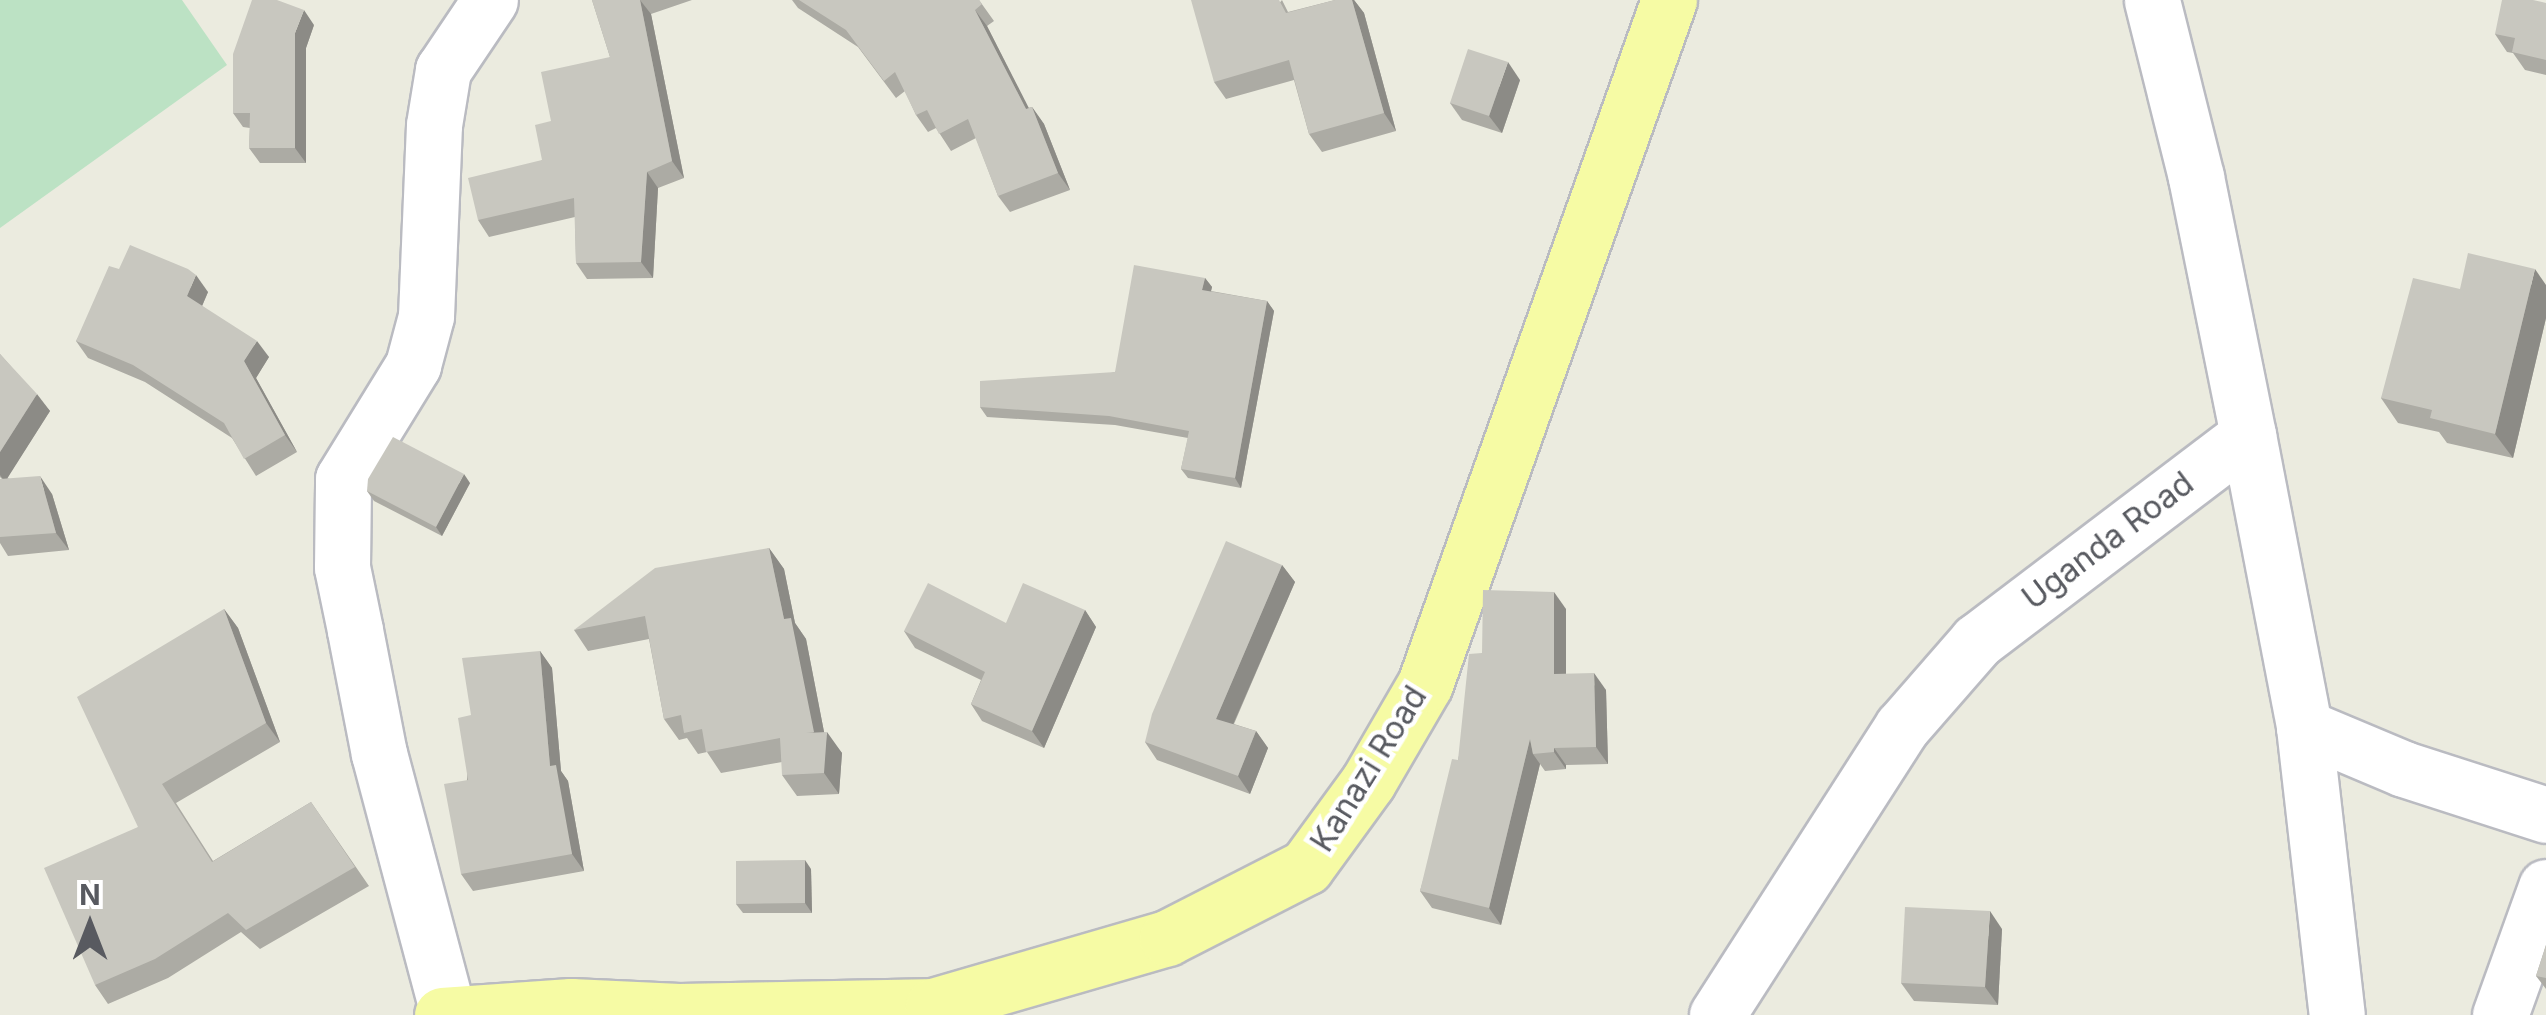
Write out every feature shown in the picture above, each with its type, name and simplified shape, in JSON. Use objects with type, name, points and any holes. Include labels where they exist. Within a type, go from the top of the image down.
[{"type":"main road","name":"Kanazi Road","points":[[445,1014],[571,1006],[679,1011],[933,1006],[1167,938],[1306,868],[1368,782],[1425,684],[1669,0]]},
{"type":"street","points":[[445,1014],[379,754],[342,567],[343,479],[413,365],[426,316],[434,125],[443,70],[490,0]]},
{"type":"street","points":[[2152,0],[2196,177],[2304,727],[2337,1015]]},
{"type":"street","name":"Uganda Road","points":[[1717,1015],[1902,727],[1976,641],[2248,435]]},
{"type":"street","points":[[2304,727],[2404,769],[2546,815]]},
{"type":"street","points":[[2500,1015],[2546,888]]},
{"type":"green space","points":[[0,0],[182,0],[227,65],[0,228]]},
{"type":"building","points":[[252,0],[277,0],[304,10],[295,33],[295,148],[249,148],[250,113],[233,113],[233,54]]},
{"type":"building","points":[[592,0],[640,0],[672,161],[647,172],[641,262],[576,263],[574,198],[478,220],[468,178],[542,160],[535,125],[551,121],[541,72],[610,57]]},
{"type":"building","points":[[799,0],[979,0],[982,4],[975,10],[1026,109],[1032,107],[1058,173],[998,196],[968,119],[939,134],[927,110],[916,115],[895,72],[884,81],[846,30]]},
{"type":"building","points":[[1191,0],[1279,0],[1286,13],[1335,0],[1352,0],[1384,113],[1309,134],[1289,60],[1214,82]]},
{"type":"building","points":[[2502,0],[2546,3],[2546,60],[2512,52],[2515,38],[2495,34]]},
{"type":"building","points":[[1468,49],[1508,62],[1489,116],[1450,103]]},
{"type":"building","points":[[130,245],[196,275],[187,296],[257,341],[244,361],[285,435],[244,459],[224,423],[133,365],[76,341],[109,266],[119,269]]},
{"type":"building","points":[[2468,253],[2535,269],[2495,434],[2430,418],[2432,410],[2381,398],[2413,278],[2460,289]]},
{"type":"building","points":[[1134,265],[1205,278],[1202,290],[1267,301],[1235,478],[1181,469],[1189,431],[1109,416],[980,407],[980,381],[1115,372]]},
{"type":"building","points":[[0,354],[37,394],[0,452]]},
{"type":"building","points":[[393,437],[464,474],[436,527],[367,491],[368,479]]},
{"type":"building","points":[[40,476],[56,533],[0,537],[0,479]]},
{"type":"building","points":[[1226,541],[1282,565],[1216,719],[1256,731],[1238,776],[1145,742],[1152,714]]},
{"type":"building","points":[[769,548],[784,619],[791,618],[814,732],[806,733],[827,732],[824,773],[782,775],[780,738],[706,752],[702,729],[684,733],[681,715],[664,719],[645,616],[574,630],[655,568]]},
{"type":"building","points":[[928,583],[1006,623],[1023,583],[1085,610],[1032,731],[971,704],[985,672],[904,631]]},
{"type":"building","points":[[1483,590],[1554,592],[1554,674],[1594,673],[1596,747],[1554,748],[1554,752],[1533,754],[1530,739],[1489,908],[1420,891],[1452,759],[1458,760],[1469,654],[1482,653]]},
{"type":"building","points":[[224,609],[266,723],[162,784],[212,862],[311,802],[355,867],[246,930],[228,913],[155,959],[95,985],[44,868],[138,827],[77,697]]},
{"type":"building","points":[[540,651],[550,766],[556,765],[572,854],[461,874],[444,784],[468,780],[458,718],[471,715],[462,658]]},
{"type":"building","points":[[805,860],[805,903],[736,904],[736,861]]},
{"type":"building","points":[[1905,907],[1990,911],[1985,987],[1901,983]]},
{"type":"building","points":[[2546,945],[2546,978],[2536,976]]}]
